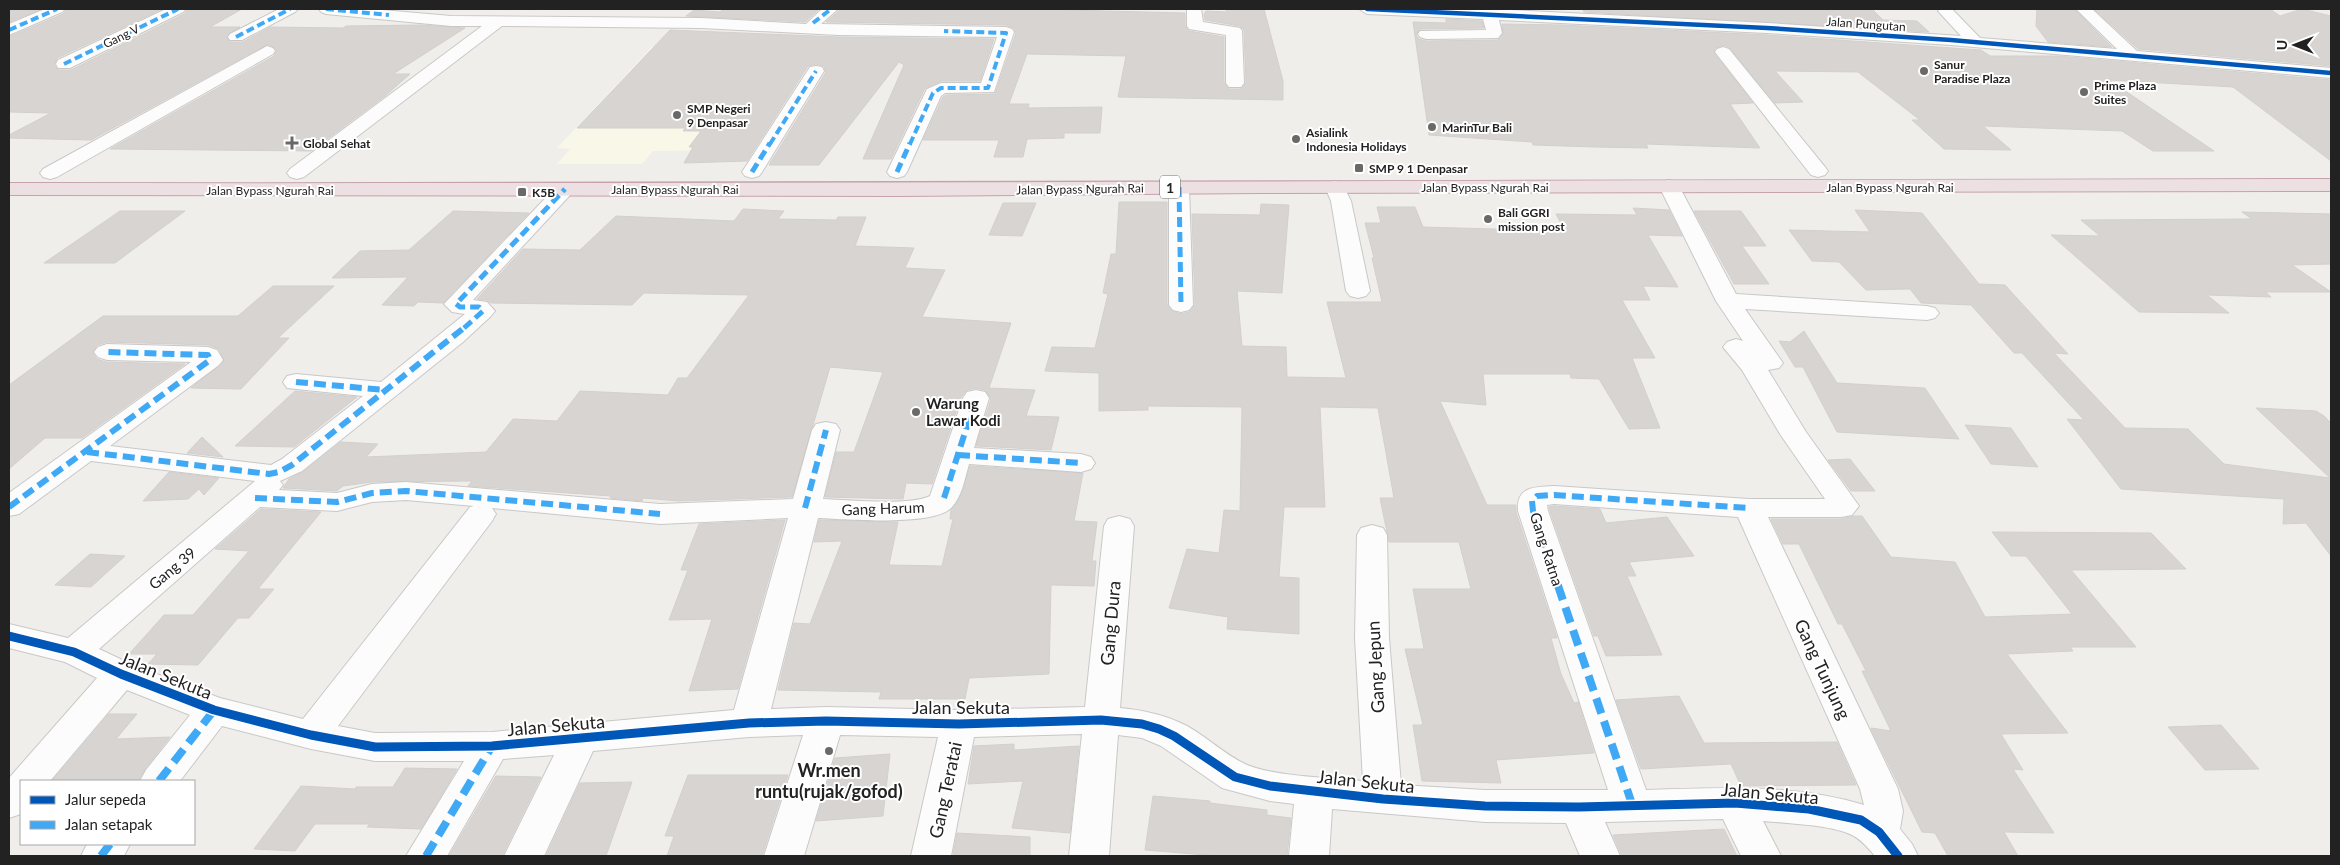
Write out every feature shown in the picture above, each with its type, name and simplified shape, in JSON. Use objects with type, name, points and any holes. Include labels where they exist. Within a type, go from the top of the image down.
[{"type":"highway","name":"Jalan Bypass Ngurah Rai","points":[[9,172],[2331,169]]},
{"type":"highway","points":[[168,189],[191,173]]},
{"type":"highway","name":"Jalan Bypass Ngurah Rai","points":[[9,189],[900,190],[1179,187],[2331,185]]},
{"type":"street","points":[[9,30],[57,9]]},
{"type":"street","name":"Gang V","points":[[64,64],[178,9]]},
{"type":"street","points":[[236,37],[290,9]]},
{"type":"street","points":[[326,9],[394,12],[427,20],[701,24],[839,30],[1006,32],[988,88],[941,88],[933,93],[897,172]]},
{"type":"street","points":[[813,23],[831,9]]},
{"type":"street","points":[[1194,9],[1195,26],[1234,31],[1235,83]]},
{"type":"street","name":"Jalan Pungutan","points":[[1368,9],[1490,14],[1975,42],[2331,73]]},
{"type":"street","points":[[2084,9],[2134,57]]},
{"type":"street","points":[[1946,11],[1975,42]]},
{"type":"street","points":[[1426,34],[1492,35],[1494,32],[1490,14]]},
{"type":"street","points":[[297,173],[496,22]]},
{"type":"street","points":[[50,173],[267,51]]},
{"type":"street","points":[[1723,52],[1818,171]]},
{"type":"street","points":[[752,172],[816,71]]},
{"type":"street","points":[[1669,186],[1728,301],[1808,421]]},
{"type":"street","points":[[1179,187],[1181,306]]},
{"type":"street","points":[[1335,187],[1341,201],[1358,291]]},
{"type":"street","points":[[87,452],[269,474],[279,472],[292,465],[454,337],[483,311],[479,307],[460,307],[456,304],[565,189]]},
{"type":"street","points":[[1728,301],[1927,313]]},
{"type":"street","points":[[1736,347],[1753,368],[1794,434],[1844,506],[1831,509],[1749,508]]},
{"type":"street","points":[[9,507],[87,452],[210,360],[208,355],[107,352]]},
{"type":"street","points":[[296,382],[385,390]]},
{"type":"street","name":"Gang Harum","points":[[262,491],[337,502],[372,493],[406,491],[660,514],[805,508],[881,511],[928,508],[940,503],[944,498],[976,398]]},
{"type":"street","points":[[749,723],[826,430]]},
{"type":"street","points":[[958,456],[1081,463]]},
{"type":"street","name":"Gang 39","points":[[74,652],[262,491]]},
{"type":"street","name":"Gang Ratna","points":[[1632,804],[1533,511],[1532,501],[1537,496],[1554,495],[1749,508]]},
{"type":"street","name":"Gang Tunjung","points":[[1749,508],[1879,790],[1884,803],[1889,844]]},
{"type":"street","points":[[311,735],[481,514]]},
{"type":"street","name":"Gang Dura","points":[[1089,856],[1118,526]]},
{"type":"street","name":"Gang Jepun","points":[[1372,535],[1372,638],[1383,799]]},
{"type":"street","name":"Jalan Sekuta","points":[[9,636],[74,652],[121,674],[214,710],[311,735],[375,747],[492,746],[749,723],[826,721],[960,724],[1101,720],[1142,724],[1174,736],[1235,777],[1270,786],[1383,799],[1485,806],[1579,807],[1632,804],[1735,803],[1838,814],[1861,820],[1889,844]]},
{"type":"street","points":[[29,780],[121,674]]},
{"type":"street","points":[[160,780],[214,710]]},
{"type":"street","points":[[784,856],[826,721]]},
{"type":"street","name":"Gang Teratai","points":[[931,856],[960,724]]},
{"type":"street","points":[[524,856],[580,739]]},
{"type":"street","points":[[426,856],[492,746]]},
{"type":"street","points":[[9,802],[20,790]]},
{"type":"street","points":[[1309,856],[1314,792]]},
{"type":"street","points":[[1735,803],[1761,856]]},
{"type":"street","points":[[1579,807],[1600,856]]},
{"type":"street","points":[[101,856],[109,845]]},
{"type":"shaded area","name":"SMP Negeri 9 Denpasar","points":[[652,47],[775,51],[744,150],[653,151],[642,164],[557,164],[570,149],[557,148]]},
{"type":"building","points":[[9,9],[41,9],[9,22]]},
{"type":"building","points":[[67,9],[162,9],[57,58],[54,65],[58,70],[71,70],[184,14],[188,9],[242,9],[210,27],[240,27],[226,36],[230,42],[243,42],[270,27],[343,28],[346,26],[421,25],[465,28],[393,74],[410,74],[385,96],[311,151],[110,149],[274,56],[277,50],[268,44],[91,140],[9,138],[9,135],[51,113],[9,112],[9,37],[63,14]]},
{"type":"building","points":[[724,9],[818,10],[805,22],[686,16],[694,10],[720,12]]},
{"type":"building","points":[[841,9],[1067,9],[1185,13],[1185,26],[1189,31],[1224,37],[1224,83],[1229,89],[1241,89],[1246,83],[1244,30],[1240,26],[1205,20],[1204,14],[1206,11],[1226,12],[1227,9],[1264,9],[1283,81],[1283,100],[1118,97],[1126,56],[1027,54],[1009,104],[1029,104],[1028,108],[1102,107],[1100,133],[1064,133],[1064,138],[1027,139],[1023,157],[994,157],[999,140],[923,140],[943,97],[946,95],[995,94],[1016,33],[1014,28],[1006,25],[826,22]]},
{"type":"building","points":[[1583,9],[1872,9],[1883,20],[1917,21],[1929,32],[1584,12]]},
{"type":"building","points":[[2037,9],[2074,9],[2112,47],[2048,42],[2036,26]]},
{"type":"building","points":[[2094,9],[2270,9],[2280,16],[2302,9],[2331,16],[2331,66],[2138,49]]},
{"type":"building","points":[[1446,19],[1482,21],[1484,28],[1420,29],[1416,35],[1419,39],[1426,41],[1498,40],[1503,34],[1502,24],[1767,35],[1981,50],[1990,56],[2058,56],[2331,80],[2331,161],[2233,87],[2109,80],[2214,151],[2153,151],[2122,131],[1983,126],[2011,150],[1944,149],[1912,120],[1920,120],[1858,72],[1775,71],[1803,102],[1775,103],[1730,48],[1724,45],[1715,48],[1714,53],[1753,103],[1730,104],[1760,148],[1646,144],[1648,148],[1533,145],[1532,142],[1429,135],[1413,22],[1446,23]]},
{"type":"building","points":[[670,30],[839,37],[994,39],[980,81],[941,81],[925,88],[891,159],[863,159],[904,65],[899,62],[819,165],[769,165],[826,72],[824,66],[816,64],[808,66],[747,161],[684,163],[693,147],[689,147],[701,131],[683,131],[685,128],[577,128]]},
{"type":"building","points":[[1119,202],[1167,202],[1167,305],[1172,311],[1181,314],[1189,312],[1195,305],[1192,214],[1260,215],[1261,204],[1289,205],[1282,293],[1237,291],[1242,346],[1286,347],[1287,377],[1346,378],[1327,302],[1382,302],[1365,223],[1381,223],[1377,207],[1415,207],[1423,227],[1565,231],[1556,214],[1637,215],[1633,208],[1669,210],[1682,236],[1648,235],[1678,287],[1643,286],[1650,300],[1622,300],[1655,358],[1632,358],[1660,428],[1629,429],[1599,379],[1571,378],[1570,374],[1483,374],[1486,405],[1440,401],[1487,505],[1516,505],[1516,512],[1557,638],[1551,638],[1561,674],[1574,703],[1578,702],[1594,753],[1496,760],[1501,783],[1422,781],[1413,725],[1423,725],[1405,649],[1424,649],[1413,589],[1471,589],[1459,542],[1389,542],[1380,498],[1394,498],[1378,408],[1320,407],[1325,507],[1284,507],[1279,577],[1299,578],[1299,634],[1227,629],[1228,617],[1169,608],[1187,549],[1219,553],[1224,510],[1240,511],[1242,407],[1148,406],[1148,410],[1099,411],[1099,373],[1045,371],[1052,347],[1095,348],[1108,294],[1103,293],[1111,254],[1116,254]]},
{"type":"building","points":[[1003,203],[1036,203],[1022,236],[989,235]]},
{"type":"building","points":[[743,209],[784,211],[778,219],[836,220],[838,217],[866,217],[855,246],[914,248],[905,268],[945,270],[922,317],[1011,323],[989,388],[1035,390],[1026,416],[1059,417],[1051,450],[976,446],[991,399],[985,390],[976,388],[967,390],[961,397],[932,484],[906,483],[903,499],[825,497],[836,452],[854,452],[883,372],[830,367],[792,497],[679,501],[643,498],[642,501],[610,498],[611,496],[468,486],[472,481],[372,482],[343,486],[337,491],[283,488],[289,479],[303,472],[341,442],[378,444],[366,457],[486,452],[513,419],[557,421],[580,391],[668,395],[678,378],[687,378],[749,295],[644,293],[632,305],[491,303],[487,300],[477,299],[523,249],[580,250],[616,216],[734,221]]},
{"type":"building","points":[[1855,210],[1922,213],[1979,284],[2005,285],[2068,354],[2054,353],[2125,428],[2188,429],[2224,464],[2330,478],[2256,408],[2316,411],[2324,416],[2331,423],[2331,556],[2306,523],[2283,524],[2284,499],[2121,489],[2067,419],[2084,420],[2022,353],[2014,353],[1971,305],[1921,303],[1910,289],[1866,290],[1839,262],[1812,261],[1789,230],[1870,232]]},
{"type":"building","points":[[120,211],[185,211],[115,263],[44,263]]},
{"type":"building","points":[[453,211],[529,213],[443,303],[418,302],[414,306],[382,305],[408,277],[332,278],[360,251],[409,250]]},
{"type":"building","points":[[1694,211],[1741,211],[1766,246],[1742,246],[1769,284],[1734,284]]},
{"type":"building","points":[[2242,212],[2331,214],[2331,264],[2292,265],[2331,292],[2265,292],[2271,297],[2207,295],[2229,313],[2139,312],[2051,235],[2100,236],[2081,220],[2252,219]]},
{"type":"building","points":[[273,286],[334,286],[278,338],[289,338],[241,389],[191,388],[224,361],[219,349],[209,345],[107,342],[97,345],[93,353],[97,359],[106,362],[185,364],[82,438],[45,438],[9,469],[9,385],[103,316],[238,316]]},
{"type":"building","points":[[1804,331],[1837,383],[1925,388],[1959,439],[1837,432],[1803,367],[1795,367],[1779,341],[1790,342]]},
{"type":"building","points":[[295,391],[357,397],[294,447],[235,446]]},
{"type":"building","points":[[1965,425],[2011,428],[2038,467],[1991,464]]},
{"type":"building","points":[[202,437],[223,457],[187,453]]},
{"type":"building","points":[[1850,459],[1875,491],[1851,491],[1828,460]]},
{"type":"building","points":[[970,466],[1083,473],[1074,521],[1097,522],[1092,561],[1096,561],[1094,586],[1051,585],[1049,674],[969,678],[965,699],[879,699],[881,692],[778,690],[794,623],[810,624],[842,541],[814,542],[819,520],[898,522],[889,565],[942,566],[953,519],[950,519],[951,510],[962,493]]},
{"type":"building","points":[[169,472],[219,478],[204,495],[199,489],[188,499],[143,501]]},
{"type":"building","points":[[1549,507],[1600,509],[1606,523],[1667,517],[1694,556],[1629,562],[1636,576],[1627,576],[1662,655],[1606,656],[1598,636],[1594,636],[1550,511]]},
{"type":"building","points":[[261,509],[321,512],[258,589],[274,589],[249,618],[238,618],[198,665],[148,664],[157,654],[129,654],[164,615],[193,615],[249,551],[215,549]]},
{"type":"building","points":[[1862,516],[1891,557],[1955,562],[1985,617],[2072,614],[2026,556],[2011,556],[1992,532],[2151,533],[2186,569],[2071,570],[2136,647],[2070,647],[2073,651],[2007,654],[2068,733],[2001,734],[2023,770],[2013,769],[2054,833],[2004,832],[2018,856],[1948,856],[1935,833],[1922,832],[1872,731],[1871,728],[1891,731],[1862,671],[1866,671],[1842,624],[1838,624],[1799,544],[1783,544],[1771,519],[1841,519]]},
{"type":"building","points":[[785,520],[738,689],[689,691],[712,619],[669,620],[688,570],[681,570],[699,524]]},
{"type":"building","points":[[90,554],[125,556],[91,587],[55,585]]},
{"type":"building","points":[[1679,696],[1704,743],[1837,742],[1856,785],[1741,786],[1731,764],[1641,769],[1616,700]]},
{"type":"building","points":[[109,714],[137,714],[116,739],[170,737],[139,780],[53,780]]},
{"type":"building","points":[[2221,725],[2259,769],[2205,770],[2168,727]]},
{"type":"building","points":[[1014,744],[1014,750],[1079,746],[1070,833],[1012,828],[1023,781],[968,784],[974,746]]},
{"type":"building","points":[[890,754],[883,816],[816,821],[835,758]]},
{"type":"building","points":[[405,768],[457,769],[421,829],[367,827],[370,824],[315,824],[295,851],[254,849],[301,786],[355,789],[356,787],[393,787]]},
{"type":"building","points":[[688,775],[788,775],[762,856],[667,856],[674,836],[665,836]]},
{"type":"building","points":[[496,776],[541,777],[502,856],[449,856]]},
{"type":"building","points":[[632,782],[606,856],[546,856],[580,783]]},
{"type":"building","points":[[1153,796],[1210,801],[1210,803],[1267,810],[1267,815],[1291,818],[1287,856],[1218,856],[1145,850]]},
{"type":"building","points":[[1724,829],[1737,856],[1622,856],[1613,835]]},
{"type":"building","points":[[957,833],[1030,837],[1030,856],[953,856]]},
{"type":"marked path","points":[[9,30],[57,9]]},
{"type":"marked path","points":[[64,64],[178,9]]},
{"type":"marked path","points":[[236,37],[290,9]]},
{"type":"marked path","points":[[326,9],[389,15]]},
{"type":"marked path","points":[[813,23],[831,9]]},
{"type":"marked path","points":[[897,172],[933,93],[941,88],[988,88],[1006,33],[944,31]]},
{"type":"marked path","points":[[752,172],[816,71]]},
{"type":"marked path","points":[[1179,187],[1181,305]]},
{"type":"marked path","points":[[87,452],[269,474],[279,472],[292,465],[454,337],[483,311],[479,307],[460,307],[456,304],[565,189]]},
{"type":"marked path","points":[[9,507],[210,360],[208,355],[107,352]]},
{"type":"marked path","points":[[296,382],[385,390]]},
{"type":"marked path","points":[[944,498],[976,398]]},
{"type":"marked path","points":[[805,508],[826,430]]},
{"type":"marked path","points":[[958,455],[1081,463]]},
{"type":"marked path","points":[[255,498],[337,502],[372,493],[406,491],[660,514]]},
{"type":"marked path","points":[[1632,804],[1533,511],[1532,501],[1537,496],[1554,495],[1749,508]]},
{"type":"marked path","points":[[160,780],[214,710]]},
{"type":"marked path","points":[[426,856],[492,746]]},
{"type":"marked path","points":[[101,856],[109,845]]},
{"type":"cycle path","points":[[1367,9],[1767,28],[1951,40],[2331,73]]},
{"type":"cycle path","points":[[9,636],[74,652],[121,674],[214,710],[311,735],[375,747],[492,746],[749,723],[826,721],[959,724],[1101,720],[1142,724],[1159,729],[1174,736],[1235,777],[1270,786],[1383,799],[1485,806],[1579,807],[1735,803],[1809,809],[1861,820],[1879,832],[1898,856]]},
{"type":"place","name":"Sanur Paradise Plaza","points":[[1924,71]]},
{"type":"place","name":"Prime Plaza Suites","points":[[2084,92]]},
{"type":"place","name":"SMP Negeri 9 Denpasar","points":[[677,115]]},
{"type":"place","name":"MarinTur Bali","points":[[1432,127]]},
{"type":"place","name":"Asialink Indonesia Holidays","points":[[1296,139]]},
{"type":"place","name":"Global Sehat","points":[[292,143]]},
{"type":"place","name":"SMP 9 1 Denpasar","points":[[1359,168]]},
{"type":"place","name":"K5B","points":[[522,192]]},
{"type":"place","name":"Bali GGRI mission post","points":[[1488,219]]},
{"type":"place","name":"Warung Lawar Kodi","points":[[916,412]]},
{"type":"place","name":"Wr.men runtu(rujak/gofod)","points":[[829,751]]}]
